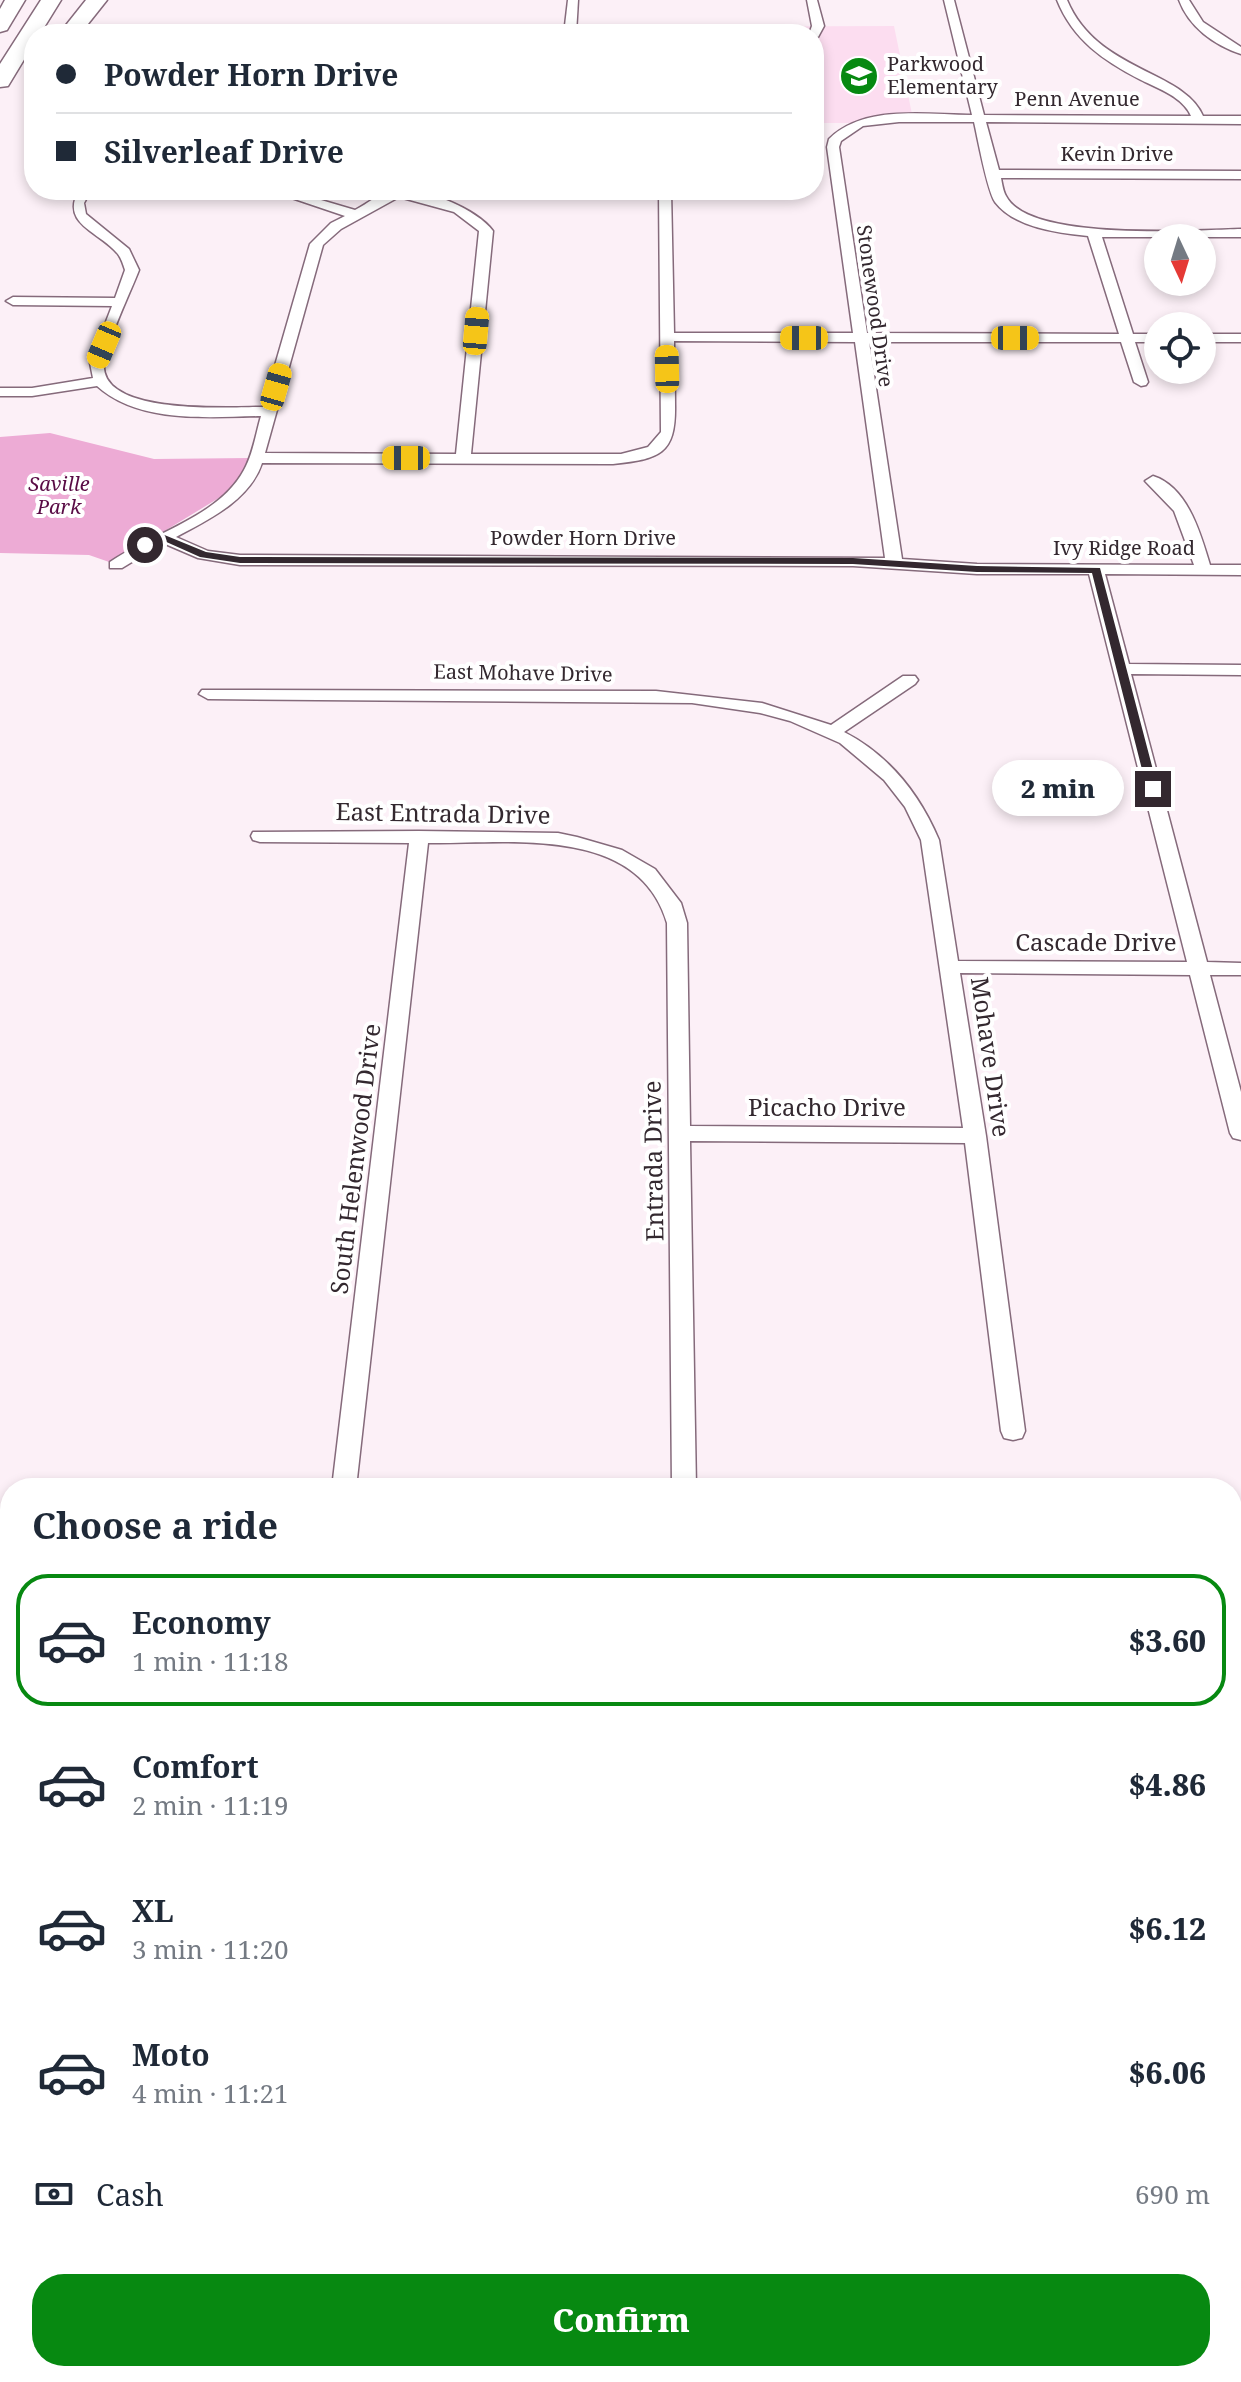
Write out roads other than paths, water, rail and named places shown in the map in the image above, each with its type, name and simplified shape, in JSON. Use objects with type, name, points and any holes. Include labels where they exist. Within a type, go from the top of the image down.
[{"type":"highway","points":[[0,26],[15,0]]},
{"type":"highway","points":[[36,24],[51,0]]},
{"type":"highway","points":[[77,24],[97,0]]},
{"type":"highway","points":[[0,81],[24,43]]},
{"type":"street","points":[[571,24],[573,0]]},
{"type":"street","points":[[812,0],[818,24]]},
{"type":"street","points":[[949,0],[1000,199],[1019,217],[1051,228],[1094,233],[1241,233]]},
{"type":"street","points":[[1062,0],[1074,25],[1094,46],[1184,98],[1194,108],[1199,120]]},
{"type":"street","points":[[1184,0],[1190,14],[1203,28],[1241,51]]},
{"type":"street","name":"Penn Avenue","points":[[913,119],[1241,120]]},
{"type":"street","name":"Stonewood Drive","points":[[894,562],[833,143],[841,133],[860,123],[913,119]]},
{"type":"street","name":"Kevin Drive","points":[[994,174],[1241,175]]},
{"type":"street","points":[[80,200],[80,215],[124,252],[131,264],[131,274],[97,363],[100,381],[119,397],[152,407],[269,411]]},
{"type":"street","points":[[307,200],[357,215]]},
{"type":"street","points":[[116,565],[133,552],[233,495],[248,477],[256,458],[313,252],[328,231],[384,200]]},
{"type":"street","points":[[428,200],[465,212],[479,221],[486,231],[463,458]]},
{"type":"street","points":[[256,458],[627,458],[654,450],[668,436],[665,200]]},
{"type":"street","points":[[1094,233],[1141,382]]},
{"type":"street","points":[[13,301],[121,302]]},
{"type":"street","points":[[667,337],[1144,338]]},
{"type":"street","points":[[1216,338],[1241,338]]},
{"type":"street","points":[[0,392],[32,392],[100,381]]},
{"type":"street","points":[[1153,481],[1172,496],[1186,514],[1204,570]]},
{"type":"street","name":"Powder Horn Drive","points":[[162,537],[204,555],[240,560],[894,562],[1007,570]]},
{"type":"street","name":"Ivy Ridge Road","points":[[1007,570],[1241,570]]},
{"type":"street","points":[[1096,570],[1241,1133]]},
{"type":"street","points":[[1122,669],[1241,670]]},
{"type":"street","points":[[832,732],[909,680]]},
{"type":"street","name":"East Mohave Drive","points":[[208,694],[695,697],[753,706],[832,732]]},
{"type":"street","name":"Mohave Drive","points":[[832,732],[878,764],[904,792],[921,817],[930,840],[975,1136],[1013,1431]]},
{"type":"street","name":"East Entrada Drive","points":[[260,836],[558,839],[585,843],[622,856]]},
{"type":"street","name":"South Helenwood Drive","points":[[345,1478],[419,837]]},
{"type":"street","name":"Entrada Drive","points":[[622,856],[655,879],[674,909],[684,1478]]},
{"type":"street","name":"Cascade Drive","points":[[951,967],[1241,969]]},
{"type":"street","name":"Picacho Drive","points":[[680,1133],[975,1136]]},
{"type":"place","name":"Parkwood Elementary","points":[[859,76]]},
{"type":"park label","name":"Saville Park","points":[[59,496]]}]
